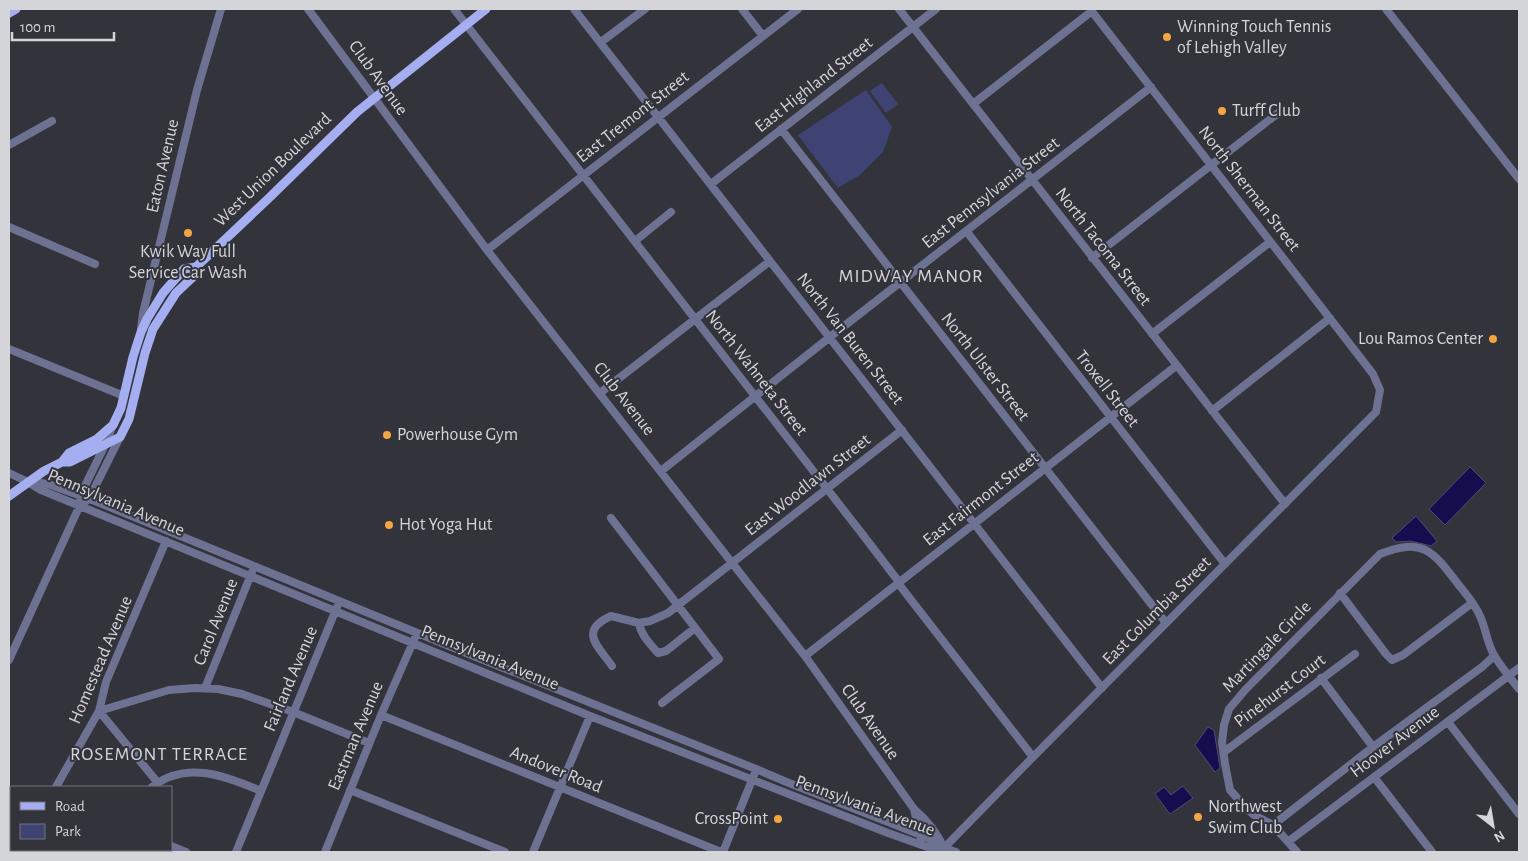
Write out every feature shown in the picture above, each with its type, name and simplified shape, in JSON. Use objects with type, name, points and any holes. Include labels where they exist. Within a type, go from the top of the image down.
[{"type":"main road","points":[[9,13],[16,9]]},
{"type":"main road","name":"West Union Boulevard","points":[[62,462],[70,462],[120,437],[130,413],[145,353],[153,330],[176,293],[194,275],[196,267],[357,112],[486,9]]},
{"type":"main road","name":"West Union Boulevard","points":[[9,496],[28,482],[62,462],[68,454],[97,439],[113,425],[121,408],[141,332],[147,319],[163,293],[184,269],[196,267]]},
{"type":"street","name":"Eaton Avenue","points":[[141,332],[143,314],[197,90],[221,9]]},
{"type":"street","name":"Club Avenue","points":[[308,9],[487,250],[805,656],[914,809],[925,818],[939,836],[944,848]]},
{"type":"street","name":"North Wahneta Street","points":[[454,9],[1033,757]]},
{"type":"street","name":"North Van Buren Street","points":[[574,9],[1102,688]]},
{"type":"street","points":[[600,42],[645,9]]},
{"type":"street","points":[[742,9],[763,36]]},
{"type":"street","name":"East Tremont Street","points":[[487,250],[798,9]]},
{"type":"street","name":"North Tacoma Street","points":[[899,9],[1284,504]]},
{"type":"street","name":"East Highland Street","points":[[711,184],[936,9]]},
{"type":"street","points":[[1386,9],[1519,179]]},
{"type":"street","points":[[973,104],[1091,10]]},
{"type":"street","name":"North Sherman Street","points":[[1091,10],[1373,374],[1380,390]]},
{"type":"street","name":"East Pennsylvania Street","points":[[661,471],[1151,87]]},
{"type":"street","points":[[1092,258],[1282,110]]},
{"type":"street","points":[[9,145],[52,122]]},
{"type":"street","name":"North Ulster Street","points":[[780,130],[1166,623]]},
{"type":"street","points":[[634,241],[671,212]]},
{"type":"street","points":[[9,227],[96,264]]},
{"type":"street","name":"Troxell Street","points":[[967,232],[1225,564]]},
{"type":"street","points":[[1152,334],[1270,242]]},
{"type":"street","points":[[600,393],[770,261]]},
{"type":"street","points":[[1212,411],[1330,318]]},
{"type":"street","points":[[9,349],[124,396]]},
{"type":"street","name":"East Fairmont Street","points":[[805,656],[1176,366]]},
{"type":"street","name":"East Columbia Street","points":[[944,848],[1376,412],[1380,390]]},
{"type":"street","points":[[9,660],[80,505],[80,496],[113,425]]},
{"type":"street","name":"East Woodlawn Street","points":[[640,623],[660,617],[678,605],[902,430]]},
{"type":"street","points":[[80,505],[89,499],[120,437]]},
{"type":"street","name":"Pennsylvania Avenue","points":[[9,473],[41,490],[590,716],[933,849],[944,848]]},
{"type":"street","name":"Pennsylvania Avenue","points":[[28,482],[48,484],[89,499],[798,787],[936,841],[944,848],[956,852]]},
{"type":"street","points":[[611,518],[719,659],[662,703]]},
{"type":"street","name":"Homestead Avenue","points":[[57,786],[99,711],[106,682],[166,541]]},
{"type":"street","name":"Martingale Circle","points":[[1297,852],[1273,825],[1247,809],[1230,790],[1222,742],[1224,725],[1229,709],[1236,699],[1380,554],[1396,547],[1416,547],[1426,550],[1435,556],[1472,602],[1480,616],[1494,656],[1519,690]]},
{"type":"street","name":"Carol Avenue","points":[[205,688],[254,567]]},
{"type":"street","points":[[1340,593],[1392,660],[1403,655],[1472,602]]},
{"type":"street","name":"Fairland Avenue","points":[[236,852],[292,712],[340,601]]},
{"type":"street","points":[[612,666],[592,638],[593,630],[598,624],[611,616],[640,623],[641,631],[658,653],[666,651],[695,628]]},
{"type":"street","name":"Eastman Avenue","points":[[325,852],[380,715],[418,633]]},
{"type":"street","name":"Pinehurst Court","points":[[1224,752],[1355,654]]},
{"type":"street","name":"Hoover Avenue","points":[[1273,825],[1494,656]]},
{"type":"street","name":"Hoover Avenue","points":[[1288,841],[1519,668]]},
{"type":"street","points":[[1321,678],[1373,747]]},
{"type":"street","points":[[261,790],[222,775],[206,772],[181,774],[155,785],[99,711],[169,690],[205,688],[235,692],[292,712],[369,743]]},
{"type":"street","name":"Andover Road","points":[[380,715],[722,852]]},
{"type":"street","points":[[533,852],[590,716]]},
{"type":"street","points":[[1448,722],[1519,814]]},
{"type":"street","points":[[722,852],[756,769]]},
{"type":"street","points":[[1374,777],[1432,852]]},
{"type":"street","points":[[350,790],[505,852]]},
{"type":"street","name":"Club Avenue","points":[[914,809],[923,845]]},
{"type":"street","points":[[172,846],[186,852]]},
{"type":"green space","points":[[882,83],[898,104],[886,113],[870,91]]},
{"type":"green space","points":[[866,90],[892,127],[883,152],[860,175],[838,188],[798,135]]},
{"type":"shaded area","points":[[1470,467],[1486,483],[1445,525],[1429,509]]},
{"type":"shaded area","points":[[1416,516],[1437,541],[1431,546],[1411,541],[1396,542],[1392,538]]},
{"type":"shaded area","points":[[1208,727],[1214,730],[1220,768],[1215,772],[1195,745]]},
{"type":"shaded area","points":[[1183,786],[1193,798],[1170,814],[1155,794],[1164,787],[1171,795]]},
{"type":"place","name":"Winning Touch Tennis of Lehigh Valley","points":[[1167,37]]},
{"type":"place","name":"Turff Club","points":[[1222,111]]},
{"type":"place","name":"Kwik Way Full Service Car Wash","points":[[188,233]]},
{"type":"place","name":"Lou Ramos Center","points":[[1493,339]]},
{"type":"place","name":"Powerhouse Gym","points":[[387,435]]},
{"type":"place","name":"Hot Yoga Hut","points":[[389,525]]},
{"type":"place","name":"Northwest Swim Club","points":[[1198,817]]},
{"type":"place","name":"CrossPoint","points":[[778,819]]},
{"type":"district","name":"MIDWAY MANOR","points":[[911,276]]},
{"type":"district","name":"ROSEMONT TERRACE","points":[[159,754]]}]
